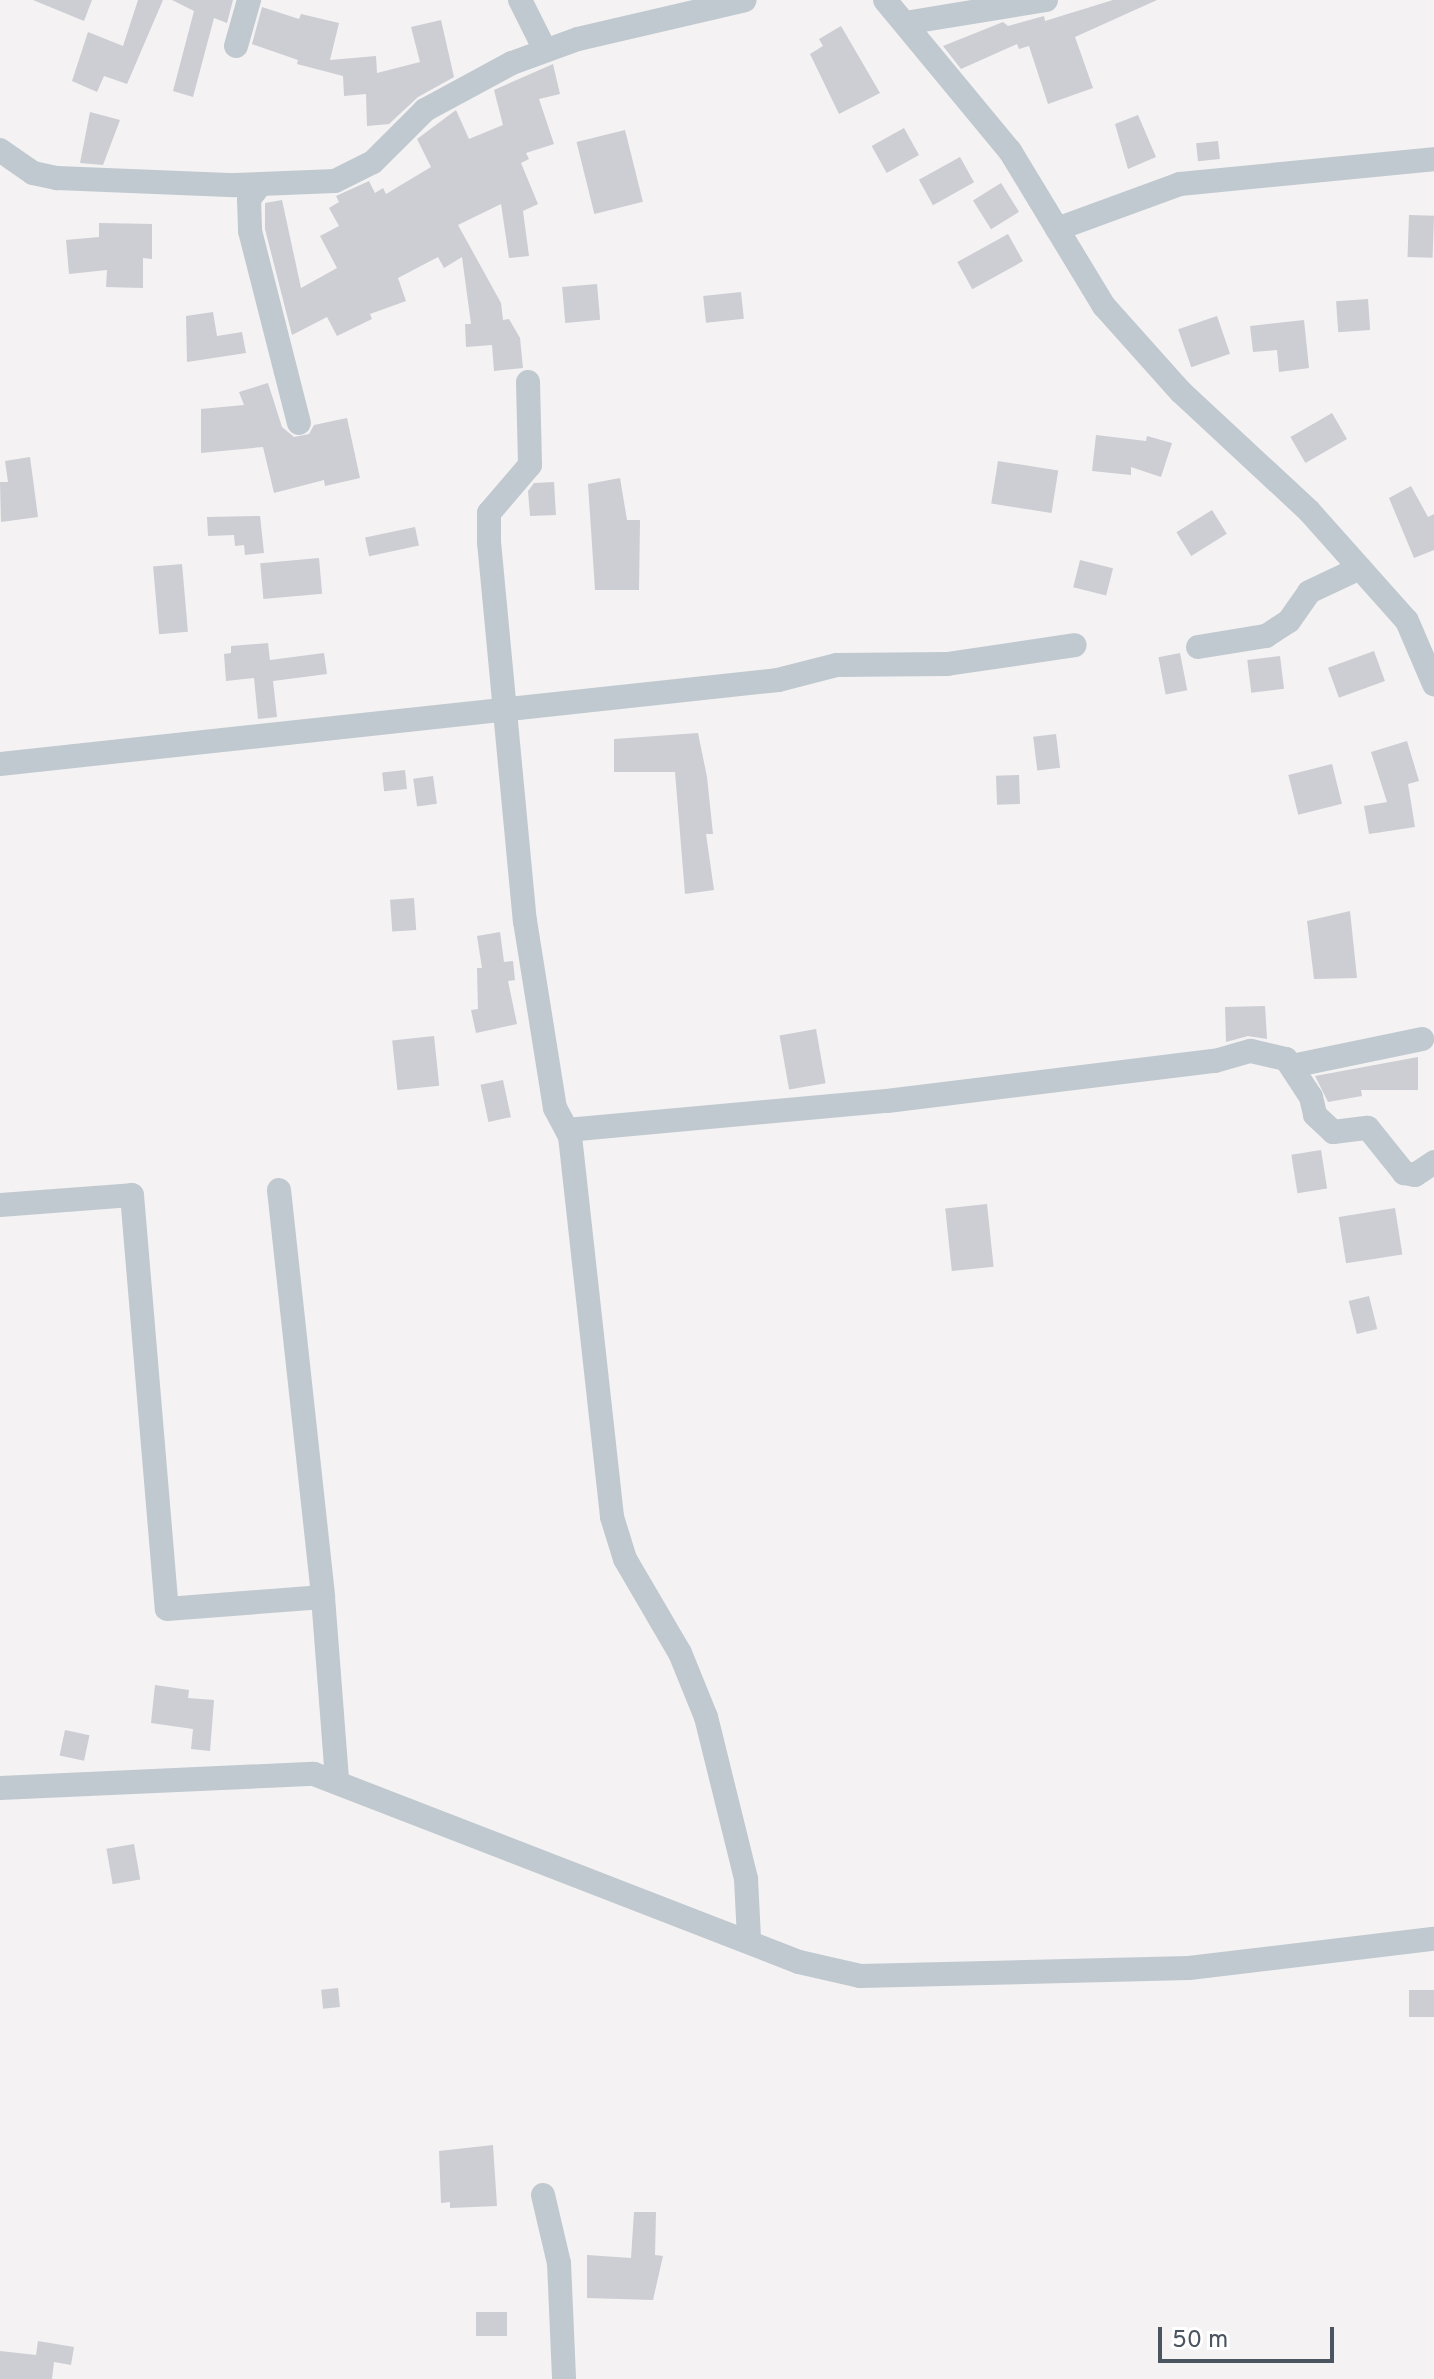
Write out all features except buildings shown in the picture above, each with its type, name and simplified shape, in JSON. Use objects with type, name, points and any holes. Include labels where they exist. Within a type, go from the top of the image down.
[{"type":"street","points":[[236,46],[249,0]]},
{"type":"street","points":[[520,0],[545,50]]},
{"type":"street","points":[[0,150],[42,176],[260,185],[335,181],[373,162],[425,110],[545,50],[745,0]]},
{"type":"street","points":[[885,0],[1010,151],[1104,306],[1181,392],[1309,511],[1407,621],[1434,684]]},
{"type":"street","points":[[905,23],[1046,0]]},
{"type":"street","points":[[1057,229],[1180,184],[1434,159]]},
{"type":"street","points":[[260,185],[249,199],[250,231],[299,423]]},
{"type":"street","points":[[528,382],[530,465],[489,513],[503,706],[525,921],[555,1108],[567,1130],[612,1517],[625,1559],[680,1653],[706,1717],[746,1879],[749,1939]]},
{"type":"street","points":[[1198,647],[1266,636],[1289,621],[1309,592],[1360,568]]},
{"type":"street","points":[[0,764],[503,706],[778,680],[837,665],[947,664],[1075,645]]},
{"type":"street","points":[[1292,1066],[1422,1039]]},
{"type":"street","points":[[567,1130],[887,1101],[1215,1061],[1251,1051],[1277,1053],[1292,1066],[1325,1127],[1342,1132],[1368,1128],[1404,1173],[1415,1175],[1434,1162]]},
{"type":"street","points":[[279,1190],[323,1597],[337,1781]]},
{"type":"street","points":[[0,1205],[132,1195],[167,1609],[323,1597]]},
{"type":"street","points":[[0,1788],[265,1773],[314,1774],[749,1939],[799,1962],[860,1976],[1189,1968],[1434,1939]]},
{"type":"street","points":[[543,2195],[559,2263],[564,2379]]}]
